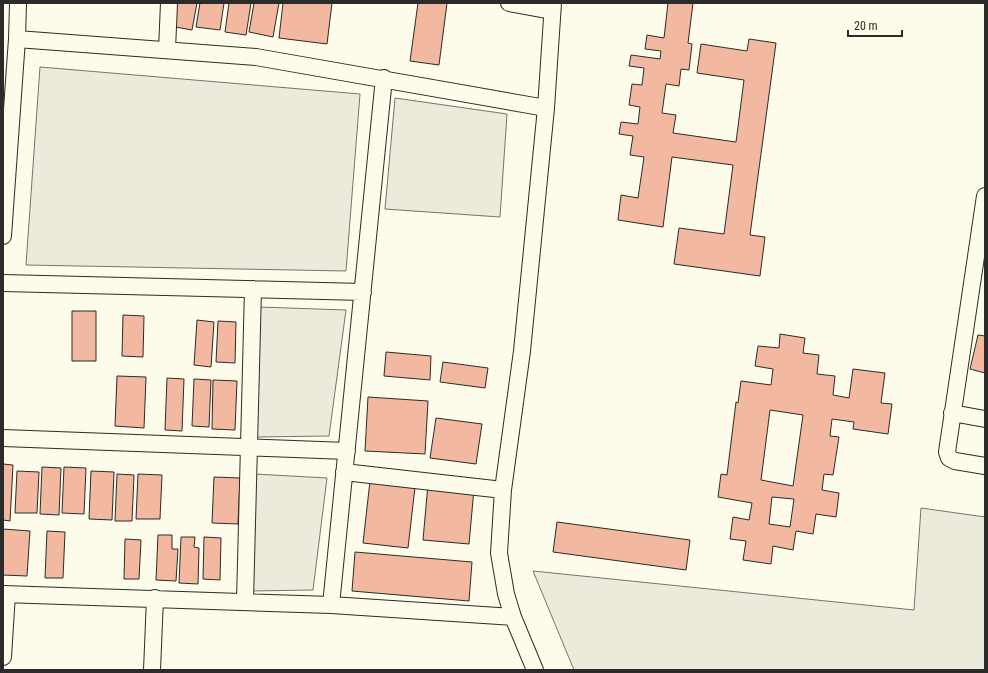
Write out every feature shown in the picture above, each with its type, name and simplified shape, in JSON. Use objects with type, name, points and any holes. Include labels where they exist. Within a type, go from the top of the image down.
[{"type":"street","points":[[3,236],[17,39],[18,3]]},
{"type":"street","points":[[168,50],[169,3]]},
{"type":"street","points":[[509,3],[553,7],[546,108],[522,352],[503,490],[499,552],[502,576],[513,617],[535,670]]},
{"type":"street","points":[[17,39],[256,57],[384,78],[546,108]]},
{"type":"street","points":[[331,605],[384,78]]},
{"type":"street","points":[[985,196],[982,235],[952,413],[947,452],[949,458],[955,462],[985,466]]},
{"type":"street","points":[[3,283],[363,292]]},
{"type":"street","points":[[246,601],[253,289]]},
{"type":"street","points":[[952,413],[985,419]]},
{"type":"street","points":[[3,438],[347,451]]},
{"type":"street","points":[[344,472],[503,490]]},
{"type":"street","points":[[3,657],[5,594],[246,601],[513,617]]},
{"type":"street","points":[[152,670],[155,598]]},
{"type":"shaded area","points":[[40,67],[360,94],[346,271],[26,265]]},
{"type":"shaded area","points":[[395,98],[507,114],[500,217],[385,209]]},
{"type":"shaded area","points":[[259,307],[346,310],[329,436],[255,437]]},
{"type":"shaded area","points":[[255,474],[327,478],[313,590],[252,591]]},
{"type":"shaded area","points":[[921,508],[985,517],[985,670],[574,670],[533,571],[914,610]]},
{"type":"building","points":[[174,3],[197,3],[192,30],[170,26]]},
{"type":"building","points":[[200,3],[224,3],[220,30],[196,27]]},
{"type":"building","points":[[229,3],[251,3],[246,35],[225,32]]},
{"type":"building","points":[[254,3],[279,3],[273,37],[249,32]]},
{"type":"building","points":[[283,3],[332,3],[327,44],[279,38]]},
{"type":"building","points":[[418,3],[447,3],[439,65],[410,61]]},
{"type":"building","points":[[668,3],[693,3],[688,43],[692,44],[689,70],[681,69],[679,86],[666,84],[662,113],[676,115],[673,133],[736,142],[744,80],[697,73],[701,44],[747,51],[749,39],[776,43],[750,235],[765,237],[760,276],[674,264],[679,228],[724,234],[733,165],[672,157],[663,227],[618,220],[621,195],[638,198],[644,157],[630,155],[633,136],[619,134],[621,122],[638,124],[640,107],[629,105],[632,84],[642,85],[644,68],[629,66],[631,55],[660,59],[661,51],[645,49],[647,35],[664,38]]},
{"type":"building","points":[[72,311],[96,311],[96,361],[72,361]]},
{"type":"building","points":[[123,315],[144,316],[143,357],[122,356]]},
{"type":"building","points":[[197,320],[214,322],[211,367],[194,365]]},
{"type":"building","points":[[218,321],[236,322],[235,363],[216,362]]},
{"type":"building","points":[[780,334],[805,338],[803,353],[819,355],[817,374],[835,376],[833,395],[849,398],[853,369],[885,373],[881,403],[892,404],[888,434],[853,429],[854,422],[832,419],[830,436],[839,437],[833,475],[824,474],[822,490],[839,493],[836,517],[816,514],[813,534],[796,531],[793,550],[773,546],[771,564],[743,560],[746,541],[730,539],[733,517],[749,520],[752,503],[718,497],[721,474],[727,475],[736,402],[738,403],[741,381],[771,385],[773,369],[755,366],[758,346],[779,348]],"holes":[[[770,410],[803,415],[793,486],[761,480]],[[772,497],[794,499],[790,527],[769,524]]]},
{"type":"building","points":[[978,335],[985,336],[985,373],[970,369]]},
{"type":"building","points":[[386,352],[431,356],[430,380],[384,376]]},
{"type":"building","points":[[443,362],[488,368],[485,388],[440,382]]},
{"type":"building","points":[[117,376],[146,377],[144,428],[115,426]]},
{"type":"building","points":[[167,378],[184,379],[182,431],[165,430]]},
{"type":"building","points":[[194,379],[211,380],[209,427],[192,426]]},
{"type":"building","points":[[213,380],[237,381],[235,430],[212,429]]},
{"type":"building","points":[[368,397],[428,401],[425,454],[365,451]]},
{"type":"building","points":[[436,418],[482,424],[476,464],[430,458]]},
{"type":"building","points":[[3,464],[13,465],[10,521],[3,520]]},
{"type":"building","points":[[42,467],[61,468],[59,515],[40,514]]},
{"type":"building","points":[[64,467],[86,468],[84,514],[62,513]]},
{"type":"building","points":[[17,471],[39,472],[37,513],[15,513]]},
{"type":"building","points":[[91,471],[114,472],[112,520],[89,519]]},
{"type":"building","points":[[117,474],[134,475],[132,521],[115,521]]},
{"type":"building","points":[[138,474],[162,475],[160,519],[136,519]]},
{"type":"building","points":[[214,477],[240,478],[238,524],[212,523]]},
{"type":"building","points":[[370,481],[415,487],[408,548],[363,543]]},
{"type":"building","points":[[428,484],[474,489],[469,544],[423,540]]},
{"type":"building","points":[[557,522],[690,540],[686,570],[553,552]]},
{"type":"building","points":[[3,529],[30,531],[27,576],[3,575]]},
{"type":"building","points":[[47,531],[65,532],[63,578],[45,578]]},
{"type":"building","points":[[158,535],[172,535],[172,549],[178,549],[176,581],[156,580]]},
{"type":"building","points":[[181,537],[195,537],[194,547],[199,548],[198,584],[179,583]]},
{"type":"building","points":[[204,537],[221,538],[220,580],[203,579]]},
{"type":"building","points":[[125,539],[141,540],[139,579],[124,579]]},
{"type":"building","points":[[355,552],[472,562],[469,601],[352,591]]}]
